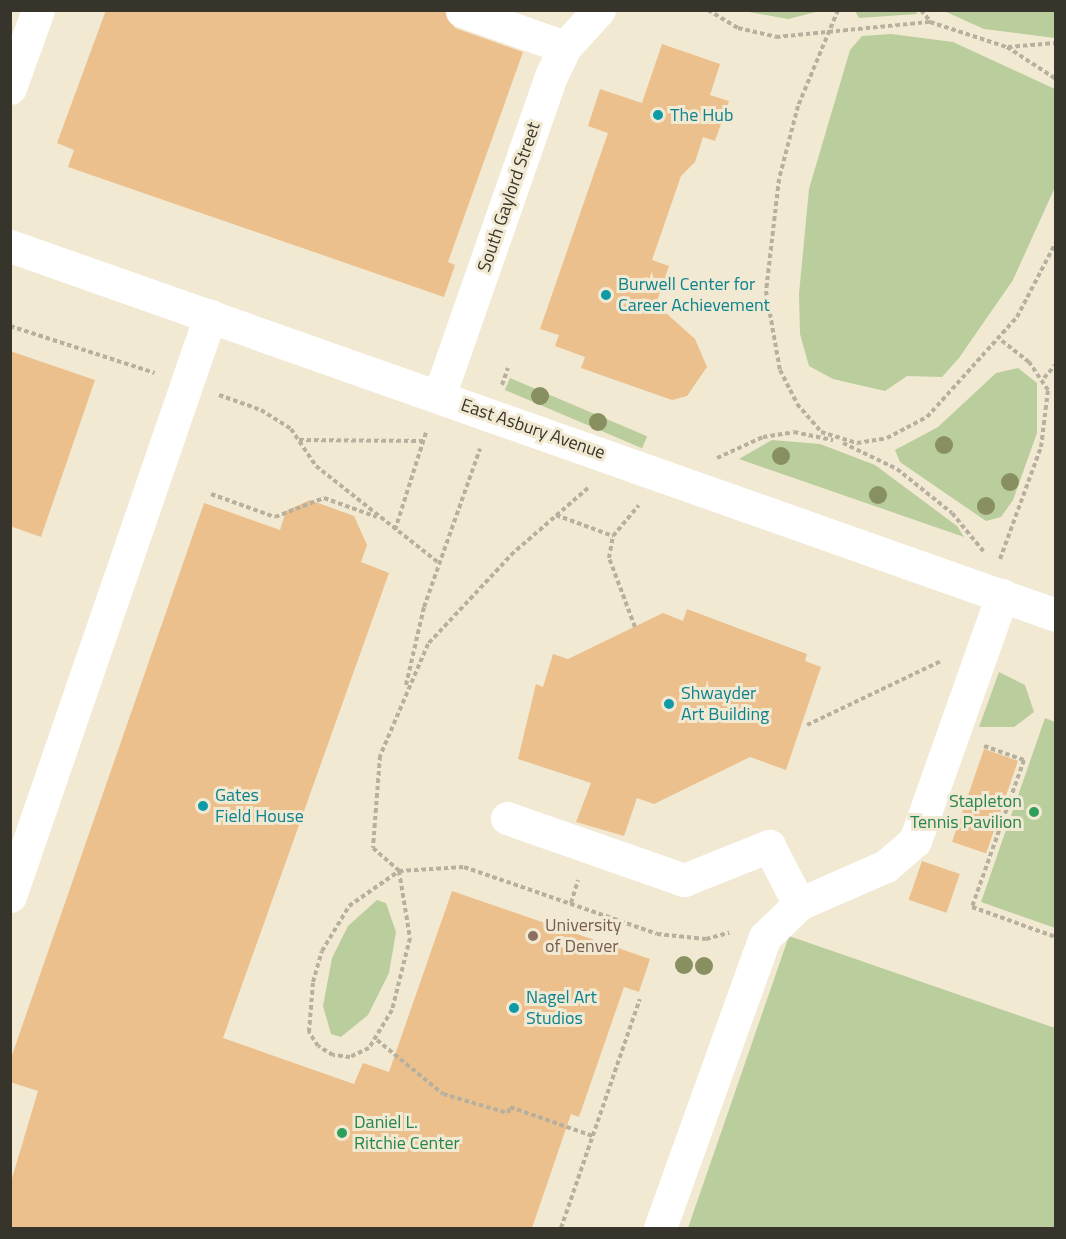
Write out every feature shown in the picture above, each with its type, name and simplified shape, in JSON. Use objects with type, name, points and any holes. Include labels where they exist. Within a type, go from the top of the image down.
[{"type":"street","points":[[10,88],[19,39],[38,10]]},
{"type":"street","name":"South Gaylord Street","points":[[439,396],[505,175],[565,47],[599,10]]},
{"type":"street","points":[[462,11],[565,47]]},
{"type":"street","name":"East Asbury Avenue","points":[[10,246],[1056,615]]},
{"type":"street","points":[[10,896],[210,316]]},
{"type":"street","points":[[660,1228],[754,960],[778,920],[799,904],[886,866],[915,841],[1002,595]]},
{"type":"street","points":[[507,819],[684,880],[769,846],[799,904]]},
{"type":"path","points":[[708,10],[738,28],[776,37],[930,22],[1007,47],[1056,79]]},
{"type":"path","points":[[838,10],[798,106],[780,179],[766,291],[780,370],[797,404],[821,432],[897,470],[952,513],[978,540],[987,558]]},
{"type":"path","points":[[921,10],[930,22]]},
{"type":"path","points":[[1007,47],[1056,43]]},
{"type":"path","points":[[708,462],[763,437],[794,432],[839,441],[887,438],[927,417],[1000,339],[1056,242]]},
{"type":"path","points":[[10,326],[186,383],[261,410],[299,441],[316,466],[439,563]]},
{"type":"path","points":[[998,563],[1041,447],[1048,405],[1044,378],[1000,339]]},
{"type":"path","points":[[1044,378],[1056,364]]},
{"type":"path","points":[[501,388],[508,368]]},
{"type":"path","points":[[395,530],[426,432]]},
{"type":"path","points":[[299,441],[423,441]]},
{"type":"path","points":[[483,442],[439,563],[404,692],[380,756],[371,828],[378,857],[399,871],[410,938],[401,983],[377,1040],[350,1057],[333,1056],[318,1046],[308,1015],[332,928],[367,889],[399,871],[464,867],[657,934],[706,939],[738,931]]},
{"type":"path","points":[[404,692],[429,644],[514,552],[588,488]]},
{"type":"path","points":[[211,494],[275,517],[324,498],[381,518]]},
{"type":"path","points":[[635,627],[613,579],[609,558],[613,536],[639,505]]},
{"type":"path","points":[[556,515],[613,536]]},
{"type":"path","points":[[807,725],[945,659]]},
{"type":"path","points":[[980,745],[1023,760],[972,908],[1056,937]]},
{"type":"path","points":[[561,1228],[640,999]]},
{"type":"path","points":[[377,1040],[443,1094],[508,1113],[510,1107],[593,1136]]},
{"type":"green space","points":[[744,11],[820,11],[788,19]]},
{"type":"green space","points":[[855,11],[916,11],[917,14],[859,18]]},
{"type":"green space","points":[[944,11],[1055,11],[1055,38],[984,29]]},
{"type":"green space","points":[[891,34],[953,42],[1055,89],[1056,185],[1013,280],[959,358],[942,377],[907,376],[885,391],[833,379],[809,366],[800,334],[799,294],[809,189],[850,50],[862,36]]},
{"type":"green space","points":[[1018,368],[1037,383],[1037,433],[1013,500],[1001,517],[986,521],[900,462],[895,450],[938,427],[996,373]]},
{"type":"green space","points":[[510,378],[647,436],[642,448],[505,390]]},
{"type":"green space","points":[[772,440],[820,444],[875,465],[957,526],[964,537],[739,459]]},
{"type":"green space","points":[[999,672],[1025,685],[1034,712],[1014,727],[979,727]]},
{"type":"green space","name":"Stapleton Tennis Pavilion","points":[[1045,718],[1055,722],[1055,928],[981,902]]},
{"type":"green space","points":[[377,900],[386,903],[396,932],[389,973],[368,1015],[341,1037],[331,1034],[323,1006],[332,958],[348,926]]},
{"type":"green space","points":[[789,936],[1055,1028],[1055,1228],[688,1228]]},
{"type":"building","points":[[106,10],[444,10],[455,28],[523,52],[448,262],[455,265],[444,297],[68,167],[74,150],[57,143]]},
{"type":"building","name":"Burwell Center for Career Achievement","points":[[662,44],[720,64],[710,95],[729,101],[715,141],[703,137],[695,162],[681,176],[652,260],[669,266],[656,304],[695,339],[707,367],[687,396],[672,400],[581,368],[585,357],[555,346],[559,335],[540,329],[608,133],[588,126],[600,89],[642,103]]},
{"type":"building","points":[[10,351],[95,380],[41,537],[10,526]]},
{"type":"building","points":[[310,500],[354,516],[367,545],[361,562],[389,573],[223,1038],[354,1084],[363,1063],[389,1072],[452,891],[650,959],[639,992],[624,987],[579,1117],[571,1114],[532,1228],[10,1228],[10,1185],[38,1091],[10,1082],[10,1061],[204,503],[280,530],[286,511]]},
{"type":"building","name":"Shwayder Art Building","points":[[687,609],[807,654],[805,661],[821,667],[786,770],[750,757],[654,804],[637,798],[624,836],[576,822],[591,783],[518,759],[536,684],[543,687],[553,654],[568,659],[663,613],[683,621]]},
{"type":"building","points":[[984,749],[1018,761],[986,853],[952,842]]},
{"type":"building","points":[[922,861],[960,874],[946,913],[909,900]]},
{"type":"place","name":"The Hub","points":[[658,115]]},
{"type":"place","name":"Burwell Center for Career Achievement","points":[[606,295]]},
{"type":"place","name":"Shwayder Art Building","points":[[669,704]]},
{"type":"place","name":"Gates Field House","points":[[203,806]]},
{"type":"place","name":"Stapleton Tennis Pavilion","points":[[1034,812]]},
{"type":"place","name":"University of Denver","points":[[533,936]]},
{"type":"place","name":"Nagel Art Studios","points":[[514,1008]]},
{"type":"place","name":"Daniel L. Ritchie Center","points":[[342,1133]]}]
